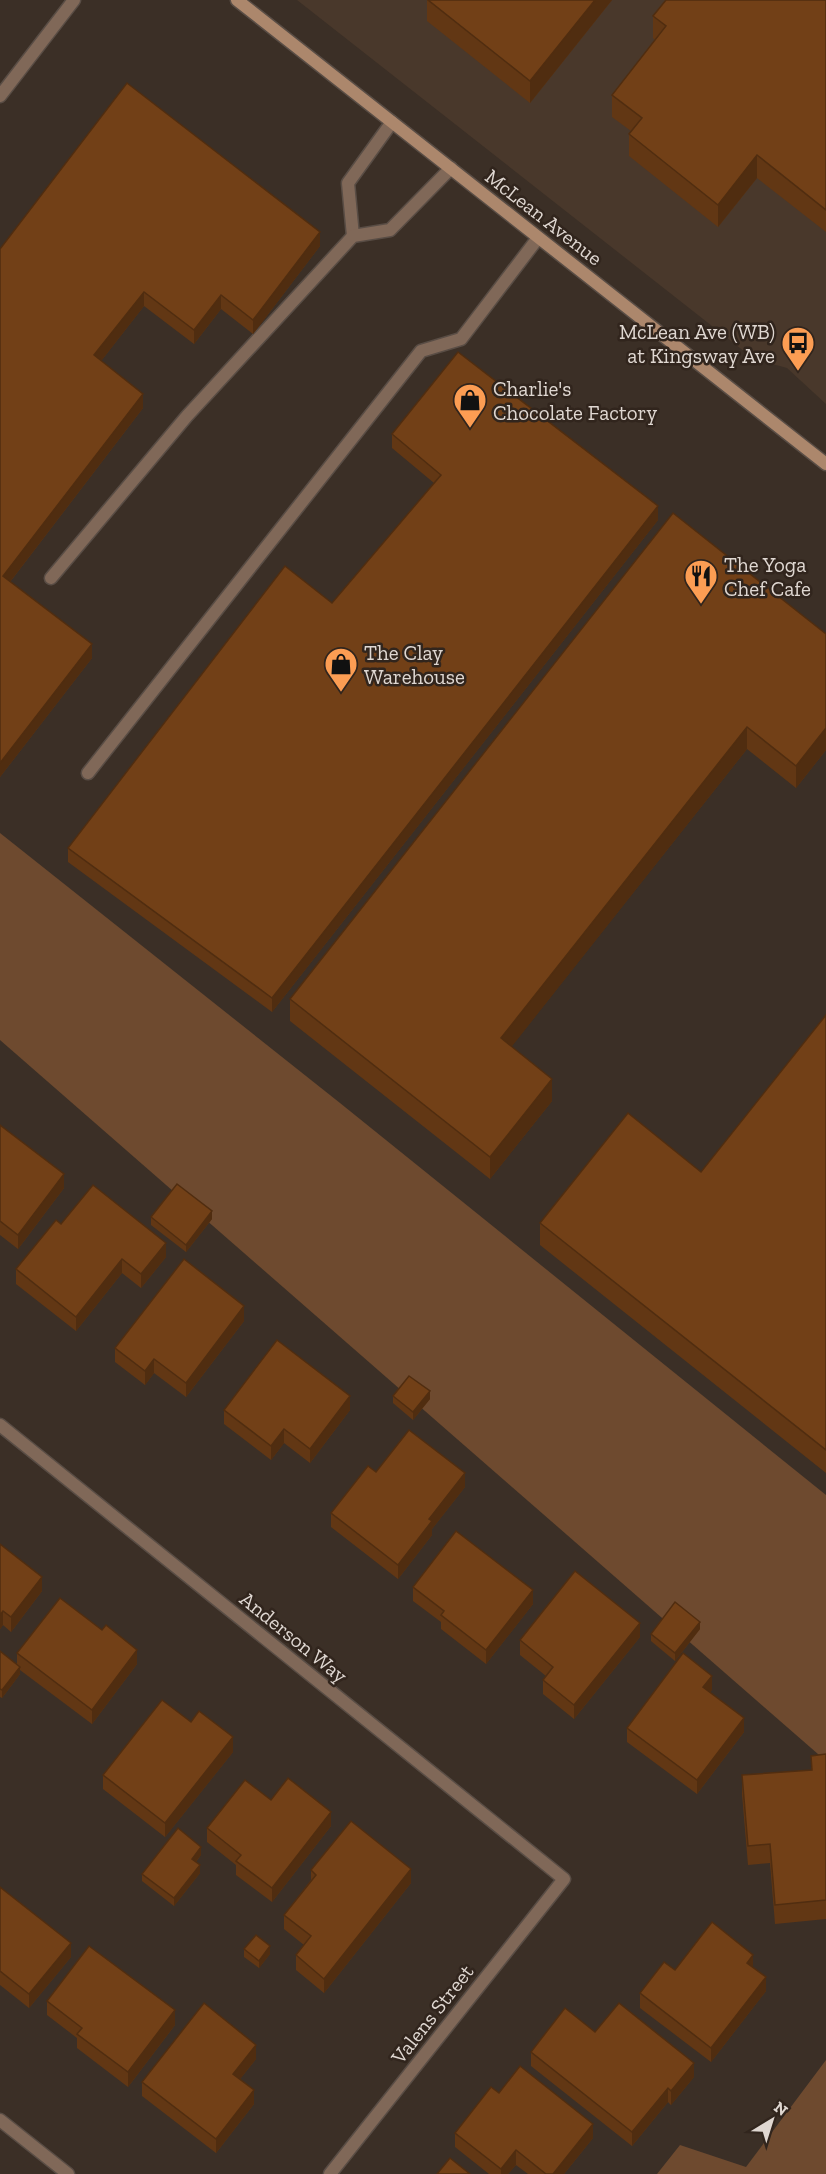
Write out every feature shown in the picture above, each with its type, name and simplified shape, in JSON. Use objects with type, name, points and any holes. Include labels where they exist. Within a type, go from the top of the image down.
[{"type":"main road","name":"McLean Avenue","points":[[237,0],[826,464]]},
{"type":"street","points":[[0,96],[74,0]]},
{"type":"street","points":[[353,236],[348,183],[392,122]]},
{"type":"street","points":[[51,578],[187,416],[353,236],[390,230],[451,168]]},
{"type":"street","points":[[88,773],[421,351],[460,339],[538,238]]},
{"type":"street","name":"Anderson Way","points":[[0,1425],[564,1879]]},
{"type":"street","name":"Valens Street","points":[[330,2174],[564,1879]]},
{"type":"street","points":[[0,2120],[68,2174]]},
{"type":"shaded area","points":[[297,0],[826,0],[826,404],[787,368],[754,359]]},
{"type":"shaded area","points":[[0,833],[340,1103],[826,1495],[826,1761],[0,1040]]},
{"type":"shaded area","points":[[826,2060],[826,2174],[657,2174],[680,2145],[746,2167]]},
{"type":"building","points":[[428,0],[595,0],[530,81]]},
{"type":"building","points":[[666,0],[826,0],[826,210],[757,155],[718,205],[629,134],[642,118],[612,95],[666,26],[653,16]]},
{"type":"building","points":[[127,83],[320,232],[253,320],[221,295],[194,330],[144,292],[94,355],[143,394],[3,576],[92,644],[0,763],[0,249]]},
{"type":"building","points":[[458,352],[658,506],[272,998],[68,848],[285,566],[332,603],[441,475],[392,434]]},
{"type":"building","points":[[673,513],[826,634],[826,728],[796,766],[747,727],[501,1038],[552,1079],[490,1157],[290,999]]},
{"type":"building","points":[[826,1015],[826,1450],[540,1223],[628,1113],[701,1172]]},
{"type":"building","points":[[0,1125],[64,1174],[18,1235],[0,1221]]},
{"type":"building","points":[[177,1184],[212,1211],[186,1245],[151,1217]]},
{"type":"building","points":[[93,1185],[166,1243],[141,1274],[122,1259],[76,1317],[16,1269],[56,1220],[61,1224]]},
{"type":"building","points":[[184,1259],[244,1306],[186,1383],[154,1359],[145,1371],[115,1348]]},
{"type":"building","points":[[277,1340],[350,1396],[310,1449],[284,1429],[271,1446],[224,1410]]},
{"type":"building","points":[[409,1376],[430,1391],[413,1412],[393,1396]]},
{"type":"building","points":[[409,1430],[465,1473],[429,1519],[432,1521],[398,1565],[331,1513],[368,1466],[376,1472]]},
{"type":"building","points":[[456,1531],[533,1590],[486,1650],[441,1615],[444,1611],[413,1587]]},
{"type":"building","points":[[0,1544],[42,1577],[11,1617],[3,1611],[0,1615]]},
{"type":"building","points":[[575,1571],[640,1623],[574,1705],[543,1680],[553,1667],[520,1640]]},
{"type":"building","points":[[60,1598],[102,1630],[106,1625],[137,1650],[92,1710],[17,1653]]},
{"type":"building","points":[[675,1602],[700,1622],[675,1653],[651,1634]]},
{"type":"building","points":[[0,1651],[20,1667],[2,1690],[0,1689]]},
{"type":"building","points":[[683,1653],[712,1676],[703,1687],[744,1718],[697,1780],[627,1728]]},
{"type":"building","points":[[162,1700],[191,1722],[199,1711],[233,1737],[165,1823],[103,1775]]},
{"type":"building","points":[[826,1754],[826,1900],[775,1905],[770,1844],[748,1846],[742,1775],[812,1770],[811,1756]]},
{"type":"building","points":[[288,1778],[331,1812],[272,1888],[236,1861],[241,1855],[207,1828],[245,1780],[271,1800]]},
{"type":"building","points":[[351,1821],[411,1869],[324,1979],[296,1955],[311,1936],[284,1915],[316,1875],[311,1870]]},
{"type":"building","points":[[178,1828],[201,1847],[192,1859],[200,1865],[174,1898],[142,1874]]},
{"type":"building","points":[[0,1887],[71,1943],[29,1994],[0,1971]]},
{"type":"building","points":[[712,1922],[753,1955],[747,1963],[766,1977],[711,2048],[640,1993],[664,1962],[675,1970]]},
{"type":"building","points":[[256,1935],[270,1946],[259,1961],[244,1949]]},
{"type":"building","points":[[89,1946],[175,2010],[128,2072],[77,2034],[82,2028],[47,2001]]},
{"type":"building","points":[[204,2003],[256,2045],[233,2074],[254,2090],[216,2139],[142,2082]]},
{"type":"building","points":[[619,2003],[694,2063],[671,2091],[668,2088],[632,2132],[531,2052],[565,2008],[595,2032]]},
{"type":"building","points":[[520,2066],[593,2124],[553,2174],[546,2174],[516,2150],[501,2169],[455,2133],[491,2087],[499,2093]]},
{"type":"building","points":[[450,2158],[470,2174],[437,2174]]},
{"type":"place","name":"McLean Ave (WB) at Kingsway Ave","points":[[798,372]]},
{"type":"place","name":"Charlie's Chocolate Factory","points":[[470,429]]},
{"type":"place","name":"The Yoga Chef Cafe","points":[[701,605]]},
{"type":"place","name":"The Clay Warehouse","points":[[341,693]]}]
